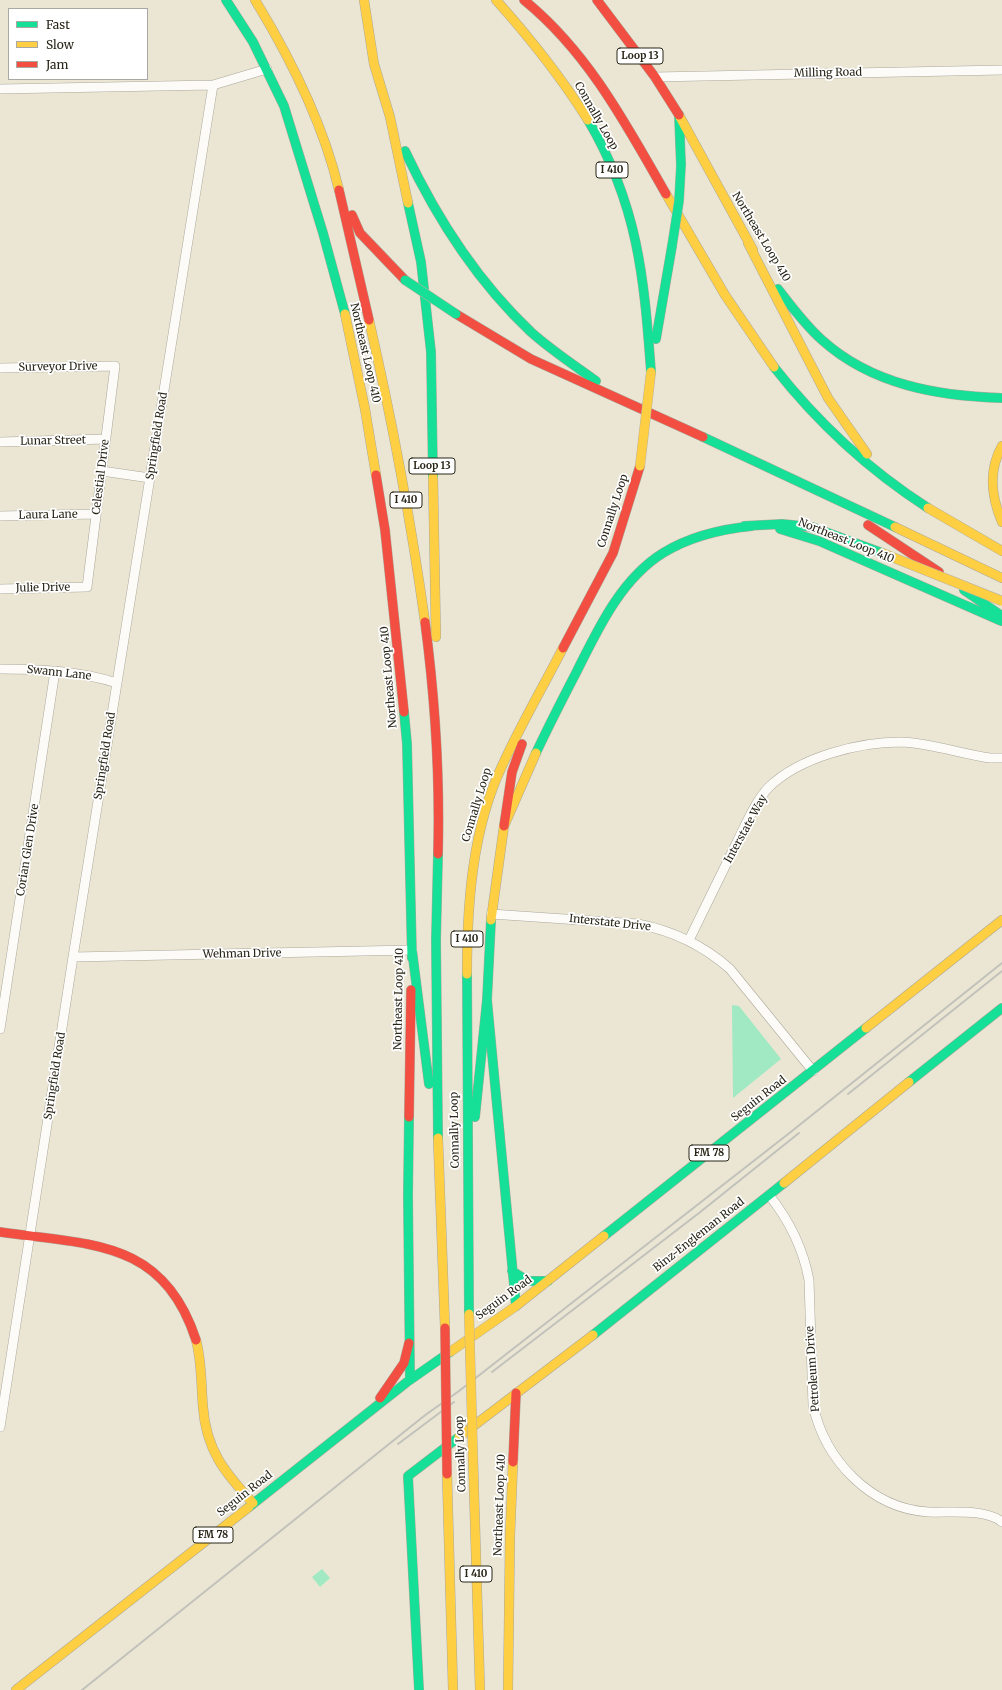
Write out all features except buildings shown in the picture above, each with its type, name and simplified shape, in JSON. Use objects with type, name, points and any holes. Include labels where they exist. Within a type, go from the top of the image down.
[{"type":"main road","name":"Northeast Loop 410","points":[[226,0],[253,42],[284,106],[323,233],[347,322],[376,468],[393,589],[407,744],[412,950],[408,1204],[410,1380]]},
{"type":"main road","name":"Connally Loop","points":[[255,0],[278,37],[292,64],[321,131],[338,186],[389,406],[417,563],[431,668],[440,819],[436,940],[438,1161],[445,1328],[447,1474],[453,1666],[452,1690]]},
{"type":"main road","name":"Loop 13","points":[[364,0],[374,64],[390,117],[421,262],[431,352],[440,819]]},
{"type":"main road","name":"Connally Loop","points":[[480,1690],[467,1194],[467,927],[474,859],[488,804],[501,767],[613,553],[624,522],[640,466],[651,372],[646,302],[641,262],[633,227],[621,192],[600,144],[572,96],[538,48],[496,0]]},
{"type":"main road","points":[[524,0],[550,23],[599,80],[754,341],[791,388],[819,419],[853,451],[891,483],[937,514],[1002,552]]},
{"type":"main road","name":"Loop 13","points":[[597,0],[655,77],[678,114],[681,165],[680,201],[651,372]]},
{"type":"main road","name":"Northeast Loop 410","points":[[678,114],[748,243],[784,297],[804,323],[829,347],[852,363],[898,384],[932,393],[960,397],[1002,398]]},
{"type":"main road","points":[[390,117],[415,174],[436,211],[484,280],[531,332],[602,386],[632,403]]},
{"type":"main road","points":[[338,186],[360,233],[405,280],[428,297],[531,359],[632,403],[1002,578]]},
{"type":"main road","points":[[748,243],[828,398],[858,443],[891,483]]},
{"type":"main road","points":[[1002,446],[994,463],[991,481],[993,500],[1002,522]]},
{"type":"main road","points":[[820,493],[1002,616]]},
{"type":"main road","points":[[744,526],[788,524],[831,534],[1002,601]]},
{"type":"main road","name":"Northeast Loop 410","points":[[516,1306],[487,1000],[491,914],[504,826],[548,727],[604,616],[638,573],[663,554],[695,539],[744,526],[777,528],[819,541],[1002,622]]},
{"type":"main road","points":[[504,826],[512,772],[537,696]]},
{"type":"main road","name":"Seguin Road","points":[[16,1690],[410,1380],[516,1306],[1002,920]]},
{"type":"main road","points":[[412,950],[438,1161]]},
{"type":"main road","points":[[467,1194],[487,1000]]},
{"type":"main road","name":"Binz-Engleman Road","points":[[419,1690],[408,1476],[609,1323],[1002,1008]]},
{"type":"main road","points":[[0,1232],[83,1243],[121,1253],[133,1258],[153,1272],[167,1286],[191,1320],[200,1359],[202,1403],[208,1439],[212,1450],[229,1476],[253,1503]]},
{"type":"main road","points":[[512,1271],[520,1278],[528,1282],[548,1281]]},
{"type":"main road","points":[[373,1409],[404,1362],[409,1343]]},
{"type":"main road","name":"Northeast Loop 410","points":[[508,1690],[510,1536],[516,1393]]},
{"type":"street","points":[[0,89],[213,85],[267,69]]},
{"type":"street","name":"Milling Road","points":[[655,77],[1002,70]]},
{"type":"street","name":"Springfield Road","points":[[0,1427],[73,957],[213,85]]},
{"type":"street","name":"Surveyor Drive","points":[[0,368],[115,366]]},
{"type":"street","name":"Celestial Drive","points":[[87,587],[115,366]]},
{"type":"street","name":"Lunar Street","points":[[0,442],[106,440]]},
{"type":"street","points":[[102,471],[150,478]]},
{"type":"street","name":"Laura Lane","points":[[0,516],[96,514]]},
{"type":"street","name":"Julie Drive","points":[[0,589],[87,587]]},
{"type":"street","name":"Swann Lane","points":[[0,669],[55,671],[81,674],[117,683]]},
{"type":"street","name":"Corian Glen Drive","points":[[0,1030],[2,1008],[55,671]]},
{"type":"street","name":"Interstate Way","points":[[689,940],[752,813],[768,788],[796,769],[836,752],[855,747],[901,742],[919,744],[990,758],[1002,758]]},
{"type":"street","name":"Interstate Drive","points":[[491,914],[638,924],[660,929],[689,940],[703,948],[730,969],[813,1071]]},
{"type":"street","name":"Wehman Drive","points":[[73,957],[412,950]]},
{"type":"street","name":"Petroleum Drive","points":[[769,1195],[785,1216],[798,1241],[806,1266],[809,1280],[813,1405],[816,1418],[823,1434],[842,1466],[865,1488],[898,1506],[918,1511],[974,1513],[994,1517],[1002,1522]]},
{"type":"shaded area","points":[[732,1005],[739,1006],[781,1059],[733,1098]]},
{"type":"shaded area","points":[[322,1569],[330,1578],[320,1587],[312,1577]]},
{"type":"railway","points":[[82,1690],[424,1416],[459,1391],[792,1131],[1002,963]]},
{"type":"railway","points":[[848,1094],[1002,971]]},
{"type":"railway","points":[[492,1372],[699,1213],[799,1133]]},
{"type":"railway","points":[[398,1444],[454,1402]]},
{"type":"traffic: fast","points":[[226,0],[253,42],[284,106],[323,233],[345,314]]},
{"type":"traffic: fast","points":[[679,115],[681,165]]},
{"type":"traffic: fast","points":[[588,120],[605,151],[618,182],[636,242],[645,304],[651,372]]},
{"type":"traffic: fast","points":[[405,151],[444,224],[459,247],[493,291],[511,312],[539,339],[596,381]]},
{"type":"traffic: fast","points":[[672,246],[679,201],[681,165]]},
{"type":"traffic: fast","points":[[408,203],[421,262],[431,352],[433,477]]},
{"type":"traffic: fast","points":[[656,339],[672,246]]},
{"type":"traffic: fast","points":[[405,280],[456,314]]},
{"type":"traffic: fast","points":[[778,289],[799,316],[822,340],[841,355],[862,368],[884,378],[930,391],[978,397],[1002,398]]},
{"type":"traffic: fast","points":[[774,367],[808,407],[845,444],[885,478],[928,508]]},
{"type":"traffic: fast","points":[[703,437],[895,527]]},
{"type":"traffic: fast","points":[[744,526],[782,524],[812,527],[882,553]]},
{"type":"traffic: fast","points":[[536,753],[593,638],[612,606],[635,576],[663,553],[684,542],[729,529],[752,526]]},
{"type":"traffic: fast","points":[[780,529],[819,541],[1001,621]]},
{"type":"traffic: fast","points":[[964,590],[1002,616]]},
{"type":"traffic: fast","points":[[404,712],[407,744],[412,958]]},
{"type":"traffic: fast","points":[[438,854],[436,940],[438,1138]]},
{"type":"traffic: fast","points":[[491,920],[487,1000],[516,1306]]},
{"type":"traffic: fast","points":[[412,950],[429,1084]]},
{"type":"traffic: fast","points":[[467,974],[469,1314]]},
{"type":"traffic: fast","points":[[475,1117],[487,1000]]},
{"type":"traffic: fast","points":[[909,1082],[1002,1008]]},
{"type":"traffic: fast","points":[[604,1236],[866,1028]]},
{"type":"traffic: fast","points":[[409,1117],[408,1196],[410,1380]]},
{"type":"traffic: fast","points":[[593,1335],[784,1183]]},
{"type":"traffic: fast","points":[[512,1271],[528,1281],[548,1281]]},
{"type":"traffic: fast","points":[[249,1507],[407,1382],[450,1352]]},
{"type":"traffic: fast","points":[[419,1690],[408,1476],[459,1437]]},
{"type":"traffic: slow","points":[[255,0],[293,68],[315,116],[339,190]]},
{"type":"traffic: slow","points":[[364,0],[374,64],[390,117],[408,203]]},
{"type":"traffic: slow","points":[[496,0],[545,58],[588,120]]},
{"type":"traffic: slow","points":[[680,117],[753,250]]},
{"type":"traffic: slow","points":[[666,194],[725,295],[774,367]]},
{"type":"traffic: slow","points":[[748,243],[828,398],[867,454]]},
{"type":"traffic: slow","points":[[345,314],[365,409],[376,475]]},
{"type":"traffic: slow","points":[[369,320],[414,546],[425,622]]},
{"type":"traffic: slow","points":[[640,466],[651,372]]},
{"type":"traffic: slow","points":[[1002,446],[993,474],[993,493],[1002,522]]},
{"type":"traffic: slow","points":[[433,477],[436,637]]},
{"type":"traffic: slow","points":[[928,508],[1002,551]]},
{"type":"traffic: slow","points":[[895,527],[1002,578]]},
{"type":"traffic: slow","points":[[882,553],[1002,601]]},
{"type":"traffic: slow","points":[[467,974],[470,894],[473,868],[484,815],[492,790],[509,751],[563,648]]},
{"type":"traffic: slow","points":[[491,920],[504,826],[536,753]]},
{"type":"traffic: slow","points":[[866,1028],[1002,920]]},
{"type":"traffic: slow","points":[[784,1183],[909,1082]]},
{"type":"traffic: slow","points":[[438,1138],[445,1328]]},
{"type":"traffic: slow","points":[[450,1352],[516,1306],[604,1236]]},
{"type":"traffic: slow","points":[[469,1314],[473,1457]]},
{"type":"traffic: slow","points":[[459,1437],[593,1335]]},
{"type":"traffic: slow","points":[[196,1340],[200,1365],[203,1407],[208,1436],[226,1471],[253,1503]]},
{"type":"traffic: slow","points":[[473,1457],[480,1690]]},
{"type":"traffic: slow","points":[[508,1690],[510,1536],[513,1462]]},
{"type":"traffic: slow","points":[[447,1474],[453,1690]]},
{"type":"traffic: slow","points":[[16,1690],[249,1507]]},
{"type":"traffic: jam","points":[[524,0],[547,20],[568,42],[587,66],[636,141],[666,194]]},
{"type":"traffic: jam","points":[[597,0],[655,77],[679,115]]},
{"type":"traffic: jam","points":[[339,190],[369,320]]},
{"type":"traffic: jam","points":[[352,215],[360,233],[405,280]]},
{"type":"traffic: jam","points":[[456,314],[531,359],[703,437]]},
{"type":"traffic: jam","points":[[563,648],[613,553],[640,466]]},
{"type":"traffic: jam","points":[[376,475],[385,530],[404,712]]},
{"type":"traffic: jam","points":[[868,525],[939,572]]},
{"type":"traffic: jam","points":[[425,622],[432,679],[436,738],[438,854]]},
{"type":"traffic: jam","points":[[504,826],[512,772],[522,744]]},
{"type":"traffic: jam","points":[[409,1117],[411,990]]},
{"type":"traffic: jam","points":[[0,1232],[92,1245],[119,1253],[143,1264],[164,1282],[182,1307],[196,1340]]},
{"type":"traffic: jam","points":[[445,1328],[447,1474]]},
{"type":"traffic: jam","points":[[380,1398],[404,1363],[409,1343]]},
{"type":"traffic: jam","points":[[513,1462],[516,1393]]}]
